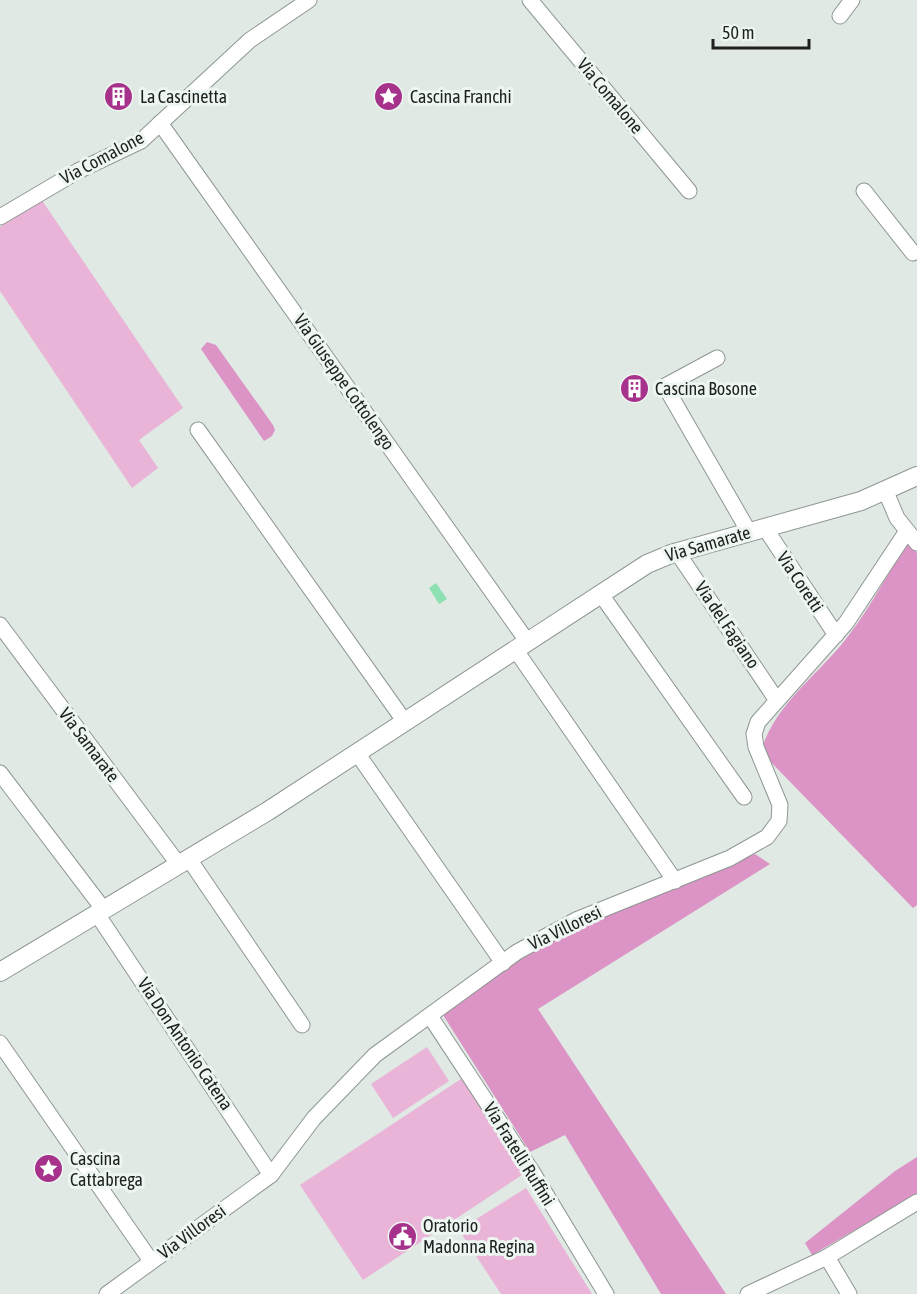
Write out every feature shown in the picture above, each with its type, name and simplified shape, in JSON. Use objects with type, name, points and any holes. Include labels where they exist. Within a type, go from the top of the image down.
[{"type":"street","name":"Via Comalone","points":[[0,217],[78,171],[141,141],[250,40],[309,0]]},
{"type":"street","name":"Via Comalone","points":[[530,0],[689,191]]},
{"type":"street","points":[[840,16],[852,0]]},
{"type":"street","name":"Via Giuseppe Cottolengo","points":[[160,123],[521,645]]},
{"type":"street","points":[[864,191],[915,254]]},
{"type":"street","name":"Via Coretti","points":[[717,358],[665,386],[757,530],[836,635]]},
{"type":"street","points":[[198,430],[405,722]]},
{"type":"street","name":"Via Samarate","points":[[2,967],[101,912],[184,862],[357,753],[647,564],[678,552],[886,492],[917,476]]},
{"type":"street","points":[[886,492],[895,514],[912,537]]},
{"type":"street","name":"Via Villoresi","points":[[107,1294],[271,1175],[314,1118],[364,1064],[387,1045],[503,963],[563,927],[740,854],[767,837],[777,827],[780,804],[754,740],[761,716],[836,635],[912,537]]},
{"type":"street","name":"Via del Fagiano","points":[[678,552],[776,699]]},
{"type":"street","points":[[600,593],[744,797]]},
{"type":"street","name":"Via Samarate","points":[[0,625],[184,862],[302,1025]]},
{"type":"street","points":[[521,645],[675,881]]},
{"type":"street","points":[[357,753],[503,963]]},
{"type":"street","name":"Via Don Antonio Catena","points":[[0,773],[101,912],[271,1175]]},
{"type":"street","name":"Via Fratelli Ruffini","points":[[430,1016],[533,1173],[606,1294]]},
{"type":"street","points":[[0,1043],[151,1262]]},
{"type":"street","points":[[748,1294],[827,1257],[917,1202]]},
{"type":"street","points":[[827,1257],[849,1294]]},
{"type":"shaded area","points":[[41,199],[183,408],[139,440],[158,468],[132,488],[0,291],[0,227]]},
{"type":"shaded area","points":[[207,342],[216,345],[273,425],[275,430],[272,436],[264,441],[201,349]]},
{"type":"shaded area","points":[[908,541],[917,553],[917,905],[913,908],[761,752],[776,719],[849,635]]},
{"type":"shaded area","points":[[436,583],[447,599],[439,604],[429,588]]},
{"type":"shaded area","points":[[755,854],[770,864],[538,1009],[726,1294],[661,1294],[565,1135],[530,1152],[443,1015],[478,987],[553,941],[633,904]]},
{"type":"shaded area","points":[[427,1047],[449,1081],[393,1118],[371,1084]]},
{"type":"shaded area","points":[[464,1077],[528,1171],[363,1280],[300,1185]]},
{"type":"shaded area","points":[[917,1157],[917,1194],[812,1255],[805,1243],[895,1171]]},
{"type":"shaded area","points":[[526,1188],[592,1294],[501,1294],[459,1230]]},
{"type":"place","name":"La Cascinetta","points":[[119,97]]},
{"type":"place","name":"Cascina Franchi","points":[[389,97]]},
{"type":"place","name":"Cascina Bosone","points":[[634,389]]},
{"type":"place","name":"Cascina Cattabrega","points":[[49,1169]]},
{"type":"place","name":"Oratorio Madonna Regina","points":[[402,1236]]}]
